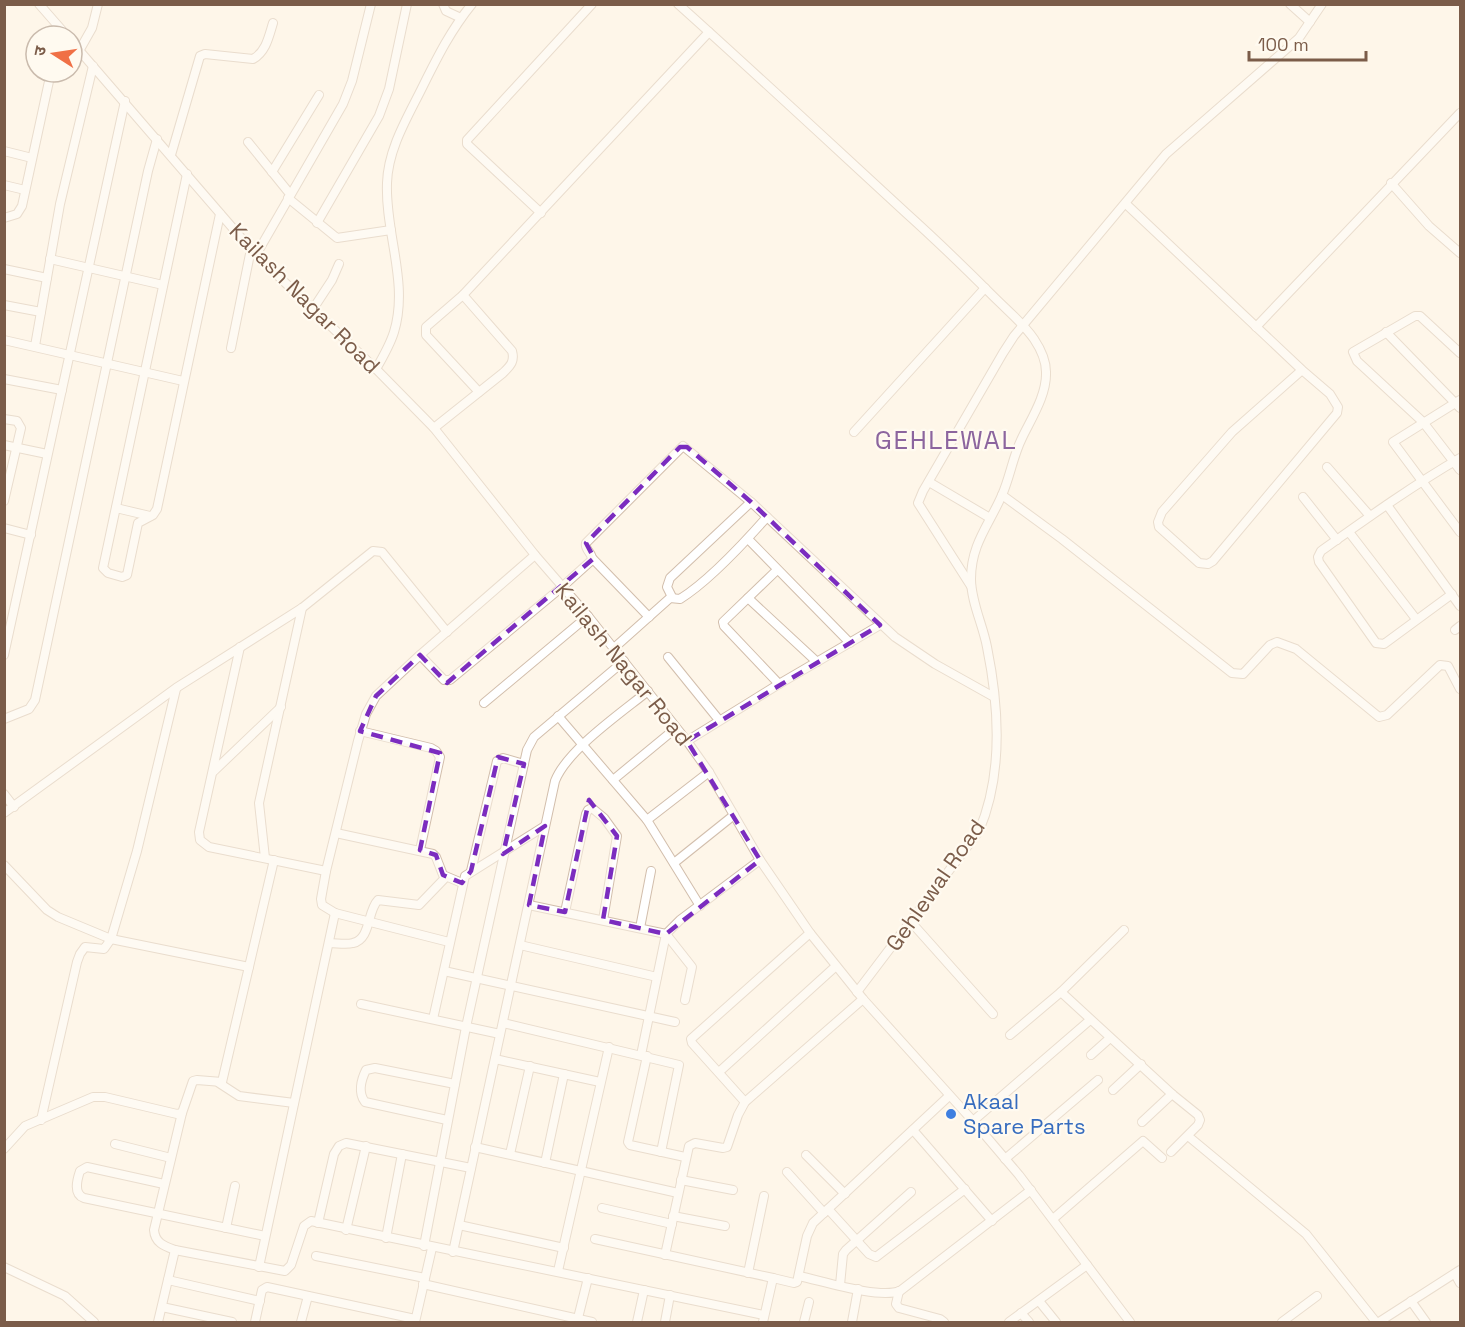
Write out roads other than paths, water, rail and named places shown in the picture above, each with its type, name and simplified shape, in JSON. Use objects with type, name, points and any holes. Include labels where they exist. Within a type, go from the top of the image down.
[{"type":"street","points":[[39,4],[53,24]]},
{"type":"street","points":[[84,42],[92,28],[98,4]]},
{"type":"street","points":[[231,348],[253,252],[337,116],[347,94],[371,4]]},
{"type":"street","points":[[317,222],[379,116],[389,89],[407,4]]},
{"type":"street","points":[[443,4],[446,11],[461,18]]},
{"type":"street","points":[[376,369],[394,333],[398,315],[398,279],[386,186],[392,150],[442,48],[472,4]]},
{"type":"street","points":[[541,213],[467,144],[467,140],[592,4]]},
{"type":"street","name":"Gehlewal Road","points":[[678,4],[937,240],[1023,326],[1039,349],[1046,372],[1038,405],[1020,443],[1002,495],[976,545],[971,578],[971,586],[987,645],[994,697],[995,755],[986,814],[979,831],[857,992]]},
{"type":"street","points":[[1290,4],[1310,22]]},
{"type":"street","points":[[971,586],[921,510],[919,499],[1003,353],[1166,154],[1299,38],[1322,4]]},
{"type":"street","points":[[171,155],[200,56],[205,54],[253,59],[259,56],[263,49],[273,23]]},
{"type":"street","points":[[479,392],[425,332],[426,327],[462,295],[541,213],[709,32]]},
{"type":"street","name":"Kailash Nagar Road","points":[[84,56],[125,101],[253,252],[376,369],[434,428],[687,741],[710,772],[760,860],[810,933],[863,999],[974,1121],[1031,1190],[1130,1323]]},
{"type":"street","points":[[35,346],[63,194],[93,66]]},
{"type":"street","points":[[4,218],[17,214],[20,210],[48,84]]},
{"type":"street","points":[[273,172],[319,95]]},
{"type":"street","points":[[4,655],[125,101]]},
{"type":"street","points":[[1256,327],[1391,183],[1461,113]]},
{"type":"street","points":[[4,719],[29,709],[35,700],[157,139]]},
{"type":"street","points":[[248,142],[289,196],[337,238],[391,230]]},
{"type":"street","points":[[4,152],[32,158]]},
{"type":"street","points":[[187,174],[104,567],[108,573],[122,577],[127,575],[138,523],[155,513],[157,509],[220,214]]},
{"type":"street","points":[[1391,183],[1430,226],[1461,253]]},
{"type":"street","points":[[4,185],[25,190]]},
{"type":"street","points":[[1126,204],[1330,394],[1338,407],[1337,413],[1213,561],[1208,564],[1199,563],[1159,527],[1158,522],[1162,512],[1232,432],[1302,370]]},
{"type":"street","points":[[50,260],[164,285]]},
{"type":"street","points":[[313,309],[339,264]]},
{"type":"street","points":[[4,269],[47,278]]},
{"type":"street","points":[[854,432],[985,288]]},
{"type":"street","points":[[434,428],[512,364],[514,357],[512,351],[462,295]]},
{"type":"street","points":[[4,304],[41,312]]},
{"type":"street","points":[[1461,353],[1420,316],[1415,316],[1354,349],[1354,357],[1423,422],[1457,460],[1461,470]]},
{"type":"street","points":[[1386,332],[1459,404],[1423,422],[1393,442],[1461,532]]},
{"type":"street","points":[[4,340],[183,381]]},
{"type":"street","points":[[4,379],[62,390]]},
{"type":"street","points":[[4,418],[16,421],[20,425],[17,447],[8,473],[4,501]]},
{"type":"street","points":[[4,445],[47,454]]},
{"type":"street","points":[[649,617],[585,548],[586,543],[683,446],[751,502],[880,625],[915,651],[994,697]]},
{"type":"street","points":[[1452,594],[1384,644],[1376,643],[1319,562],[1318,557],[1321,552],[1370,516],[1457,460]]},
{"type":"street","points":[[1327,467],[1370,516]]},
{"type":"street","points":[[928,482],[990,518]]},
{"type":"street","points":[[1002,495],[1062,538],[1232,673],[1243,674],[1270,645],[1277,642],[1296,649],[1379,717],[1387,716],[1440,665],[1449,666],[1461,690]]},
{"type":"street","points":[[1303,497],[1337,540]]},
{"type":"street","points":[[751,502],[670,578],[667,587],[672,597],[682,598],[748,539],[767,517]]},
{"type":"street","points":[[1387,505],[1461,606]]},
{"type":"street","points":[[116,508],[150,516]]},
{"type":"street","points":[[4,528],[31,535]]},
{"type":"street","points":[[1349,532],[1416,619]]},
{"type":"street","points":[[748,539],[850,643]]},
{"type":"street","points":[[4,813],[176,688],[302,608],[369,553],[377,550],[382,552],[447,632]]},
{"type":"street","points":[[449,942],[335,913],[322,905],[326,871],[360,731],[376,696],[535,555]]},
{"type":"street","points":[[420,655],[444,680],[450,680],[562,587],[592,558]]},
{"type":"street","points":[[777,570],[725,619],[724,626],[779,684]]},
{"type":"street","points":[[614,648],[672,597]]},
{"type":"street","points":[[748,598],[817,662]]},
{"type":"street","points":[[265,858],[259,803],[302,608]]},
{"type":"street","points":[[484,703],[588,616]]},
{"type":"street","points":[[687,741],[880,625]]},
{"type":"street","points":[[240,647],[199,832],[200,840],[209,847],[326,871]]},
{"type":"street","points":[[668,657],[719,720]]},
{"type":"street","points":[[255,1323],[262,1290],[267,1287],[415,1321],[424,1281],[447,1120],[503,854],[530,743],[558,716],[624,662]]},
{"type":"street","points":[[41,1120],[59,1034],[80,954],[88,947],[104,949],[111,939],[137,851],[176,688]]},
{"type":"street","points":[[453,1252],[545,826],[559,771],[583,746],[648,691]]},
{"type":"street","points":[[213,772],[281,707]]},
{"type":"street","points":[[558,716],[647,820],[699,906]]},
{"type":"street","points":[[613,780],[676,728]]},
{"type":"street","points":[[360,731],[431,748],[440,757],[420,850]]},
{"type":"street","points":[[471,871],[497,761],[503,758],[524,764]]},
{"type":"street","points":[[647,820],[710,772]]},
{"type":"street","points":[[4,794],[14,807]]},
{"type":"street","points":[[565,912],[586,814],[592,808],[604,818],[617,836],[603,921]]},
{"type":"street","points":[[674,863],[734,815]]},
{"type":"street","points":[[433,1019],[465,876],[545,826]]},
{"type":"street","points":[[336,833],[420,850],[436,857],[440,871],[446,877],[462,883]]},
{"type":"street","points":[[219,1083],[222,1082],[226,1072],[274,860]]},
{"type":"street","points":[[685,1157],[630,1145],[627,1140],[666,934],[680,920],[760,860]]},
{"type":"street","points":[[4,865],[47,910],[58,917],[111,939],[249,967]]},
{"type":"street","points":[[640,928],[651,871]]},
{"type":"street","points":[[329,943],[356,943],[363,936],[373,907],[378,900],[419,905],[446,877]]},
{"type":"street","points":[[529,905],[666,934],[692,967],[686,1000]]},
{"type":"street","points":[[259,1267],[335,913]]},
{"type":"street","points":[[911,922],[993,1014]]},
{"type":"street","points":[[1010,1035],[1061,992],[1124,930]]},
{"type":"street","points":[[745,1102],[692,1043],[692,1039],[694,1034],[810,933]]},
{"type":"street","points":[[520,945],[657,977]]},
{"type":"street","points":[[718,1072],[836,966]]},
{"type":"street","points":[[444,971],[675,1022]]},
{"type":"street","points":[[1061,992],[1198,1115],[1200,1120],[1198,1125],[1171,1152]]},
{"type":"street","points":[[665,1255],[685,1157],[691,1144],[727,1147],[745,1102],[863,999]]},
{"type":"street","points":[[361,1004],[500,1034]]},
{"type":"street","points":[[974,1121],[1090,1020]]},
{"type":"street","points":[[503,1023],[679,1065],[661,1152]]},
{"type":"street","points":[[1091,1054],[1110,1038]]},
{"type":"street","points":[[558,1271],[609,1047]]},
{"type":"street","points":[[495,1059],[600,1082]]},
{"type":"street","points":[[1113,1090],[1141,1064]]},
{"type":"street","points":[[510,1155],[530,1066]]},
{"type":"street","points":[[447,1120],[365,1102],[360,1092],[366,1070],[375,1068],[455,1084]]},
{"type":"street","points":[[545,1163],[564,1074]]},
{"type":"street","points":[[1005,1159],[1098,1080]]},
{"type":"street","points":[[294,1103],[238,1096],[219,1083],[193,1081],[182,1113],[157,1214],[154,1236],[159,1243],[175,1250],[279,1271],[289,1269],[304,1226],[309,1221],[670,1295],[764,1319],[773,1278]]},
{"type":"street","points":[[1142,1122],[1172,1094]]},
{"type":"street","points":[[4,1149],[22,1128],[88,1098],[99,1096],[177,1114],[182,1113]]},
{"type":"street","points":[[595,1239],[794,1283],[799,1276],[809,1229],[950,1096]]},
{"type":"street","points":[[913,1130],[992,1221]]},
{"type":"street","points":[[1188,1136],[1306,1234],[1377,1323],[1458,1272],[1461,1283]]},
{"type":"street","points":[[1053,1219],[1143,1141],[1162,1158]]},
{"type":"street","points":[[318,1223],[334,1154],[339,1146],[346,1143],[471,1168]]},
{"type":"street","points":[[115,1144],[171,1158]]},
{"type":"street","points":[[346,1230],[366,1146]]},
{"type":"street","points":[[475,1147],[678,1193]]},
{"type":"street","points":[[386,1238],[402,1154]]},
{"type":"street","points":[[806,1155],[845,1194]]},
{"type":"street","points":[[164,1184],[87,1167],[82,1168],[78,1176],[77,1192],[79,1196],[265,1236]]},
{"type":"street","points":[[787,1172],[869,1254],[876,1257],[965,1190]]},
{"type":"street","points":[[681,1180],[733,1190]]},
{"type":"street","points":[[226,1228],[234,1186]]},
{"type":"street","points":[[799,1276],[885,1294],[899,1291],[1031,1190]]},
{"type":"street","points":[[840,1285],[843,1254],[910,1192]]},
{"type":"street","points":[[748,1273],[765,1196]]},
{"type":"street","points":[[603,1208],[724,1226]]},
{"type":"street","points":[[459,1225],[564,1248]]},
{"type":"street","points":[[158,1323],[175,1250]]},
{"type":"street","points":[[316,1256],[592,1323]]},
{"type":"street","points":[[1009,1323],[1088,1264]]},
{"type":"street","points":[[4,1267],[65,1296],[94,1323]]},
{"type":"street","points":[[578,1321],[588,1278]]},
{"type":"street","points":[[168,1280],[260,1301]]},
{"type":"street","points":[[852,1323],[858,1289]]},
{"type":"street","points":[[637,1323],[644,1290]]},
{"type":"street","points":[[899,1291],[896,1304],[899,1308],[940,1319],[944,1323]]},
{"type":"street","points":[[665,1323],[670,1295]]},
{"type":"street","points":[[301,1323],[308,1296]]},
{"type":"street","points":[[1282,1323],[1317,1296]]},
{"type":"street","points":[[1039,1300],[1056,1323]]},
{"type":"street","points":[[1412,1301],[1426,1323]]},
{"type":"street","points":[[804,1323],[809,1302]]},
{"type":"street","points":[[162,1308],[196,1319],[232,1323]]},
{"type":"street","points":[[1021,1313],[1029,1323]]},
{"type":"place","name":"Akaal Spare Parts","points":[[951,1114]]},
{"type":"district","name":"GEHLEWAL","points":[[946,440]]}]
